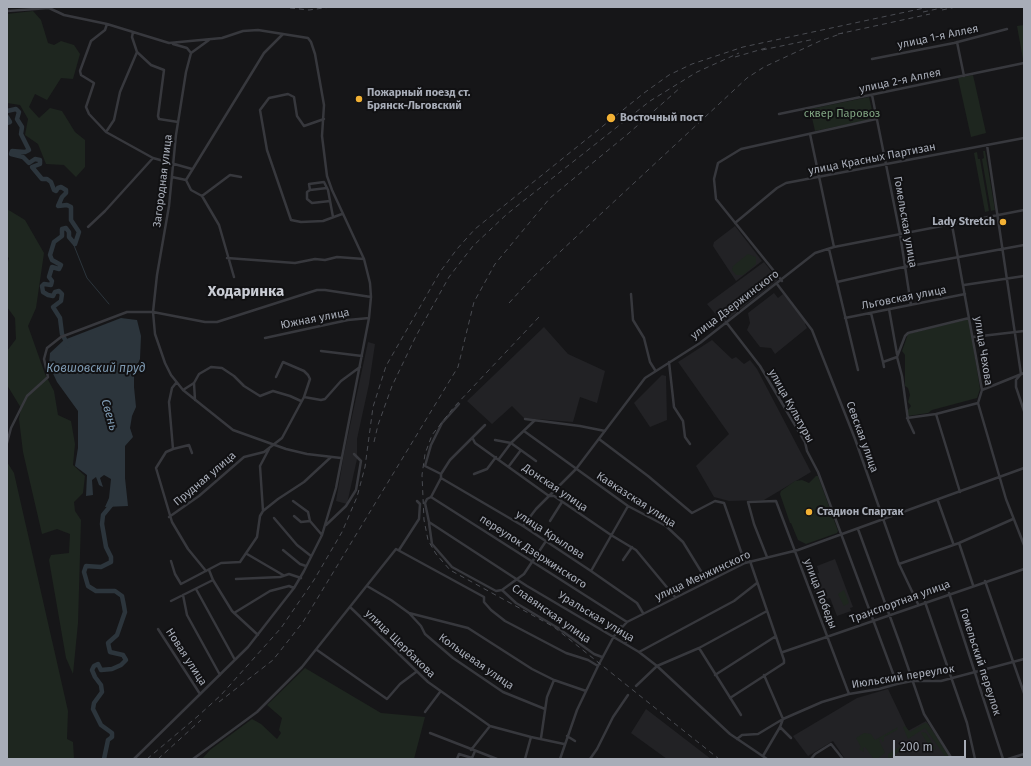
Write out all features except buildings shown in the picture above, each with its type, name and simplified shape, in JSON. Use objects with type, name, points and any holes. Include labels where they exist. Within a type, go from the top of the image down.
[{"type":"street","points":[[7,11],[49,8],[64,15],[107,24],[187,48],[191,53],[209,39]]},
{"type":"street","points":[[107,24],[105,30],[91,41],[80,73],[94,82],[86,107],[88,114],[106,132],[153,158],[174,163],[180,167],[192,169]]},
{"type":"street","name":"улица 1-я Аллея","points":[[872,59],[957,42],[1007,29]]},
{"type":"street","points":[[134,759],[235,660],[258,635],[301,578],[322,536],[336,488],[369,318],[371,297],[370,278],[364,259],[342,214],[326,172],[322,136],[324,105],[312,42],[302,36],[258,30],[244,31],[209,39],[168,43]]},
{"type":"street","points":[[133,32],[132,37],[137,52],[151,65],[164,70],[158,116],[161,120],[178,122]]},
{"type":"street","name":"Загородная улица","points":[[186,180],[264,53],[283,34]]},
{"type":"street","points":[[957,42],[964,76]]},
{"type":"street","points":[[106,132],[114,120],[120,92],[137,52]]},
{"type":"street","name":"Загородная улица","points":[[191,53],[178,122],[174,163],[157,275],[153,312],[155,334],[159,347],[165,363],[176,383],[233,430],[273,445],[306,454],[341,458]]},
{"type":"street","name":"улица 2-я Аллея","points":[[779,114],[964,76],[1024,62]]},
{"type":"street","points":[[324,119],[304,126],[297,116],[294,97],[288,94],[269,98],[260,110],[267,150],[291,220],[300,222],[323,221],[342,214]]},
{"type":"street","name":"Гомельская улица","points":[[872,95],[900,234],[911,305]]},
{"type":"street","points":[[782,280],[716,198],[714,179],[716,167],[722,159],[741,149],[876,119]]},
{"type":"street","points":[[810,134],[834,247]]},
{"type":"street","name":"улица Красных Партизан","points":[[735,223],[782,185],[1024,138]]},
{"type":"street","points":[[987,145],[1014,332],[1022,373]]},
{"type":"street","points":[[88,227],[105,211],[153,158]]},
{"type":"street","points":[[202,196],[230,175],[241,177]]},
{"type":"street","points":[[172,177],[186,180],[190,190],[202,196],[221,229],[227,258],[234,277]]},
{"type":"street","points":[[330,201],[312,203],[307,199],[307,192],[310,190],[309,184],[324,182],[327,188],[330,201],[333,217]]},
{"type":"street","points":[[310,190],[327,188]]},
{"type":"street","name":"улица Дзержинского","points":[[523,526],[528,517],[576,469],[645,378],[669,361],[700,343],[815,253],[828,248],[1024,210]]},
{"type":"street","name":"улица Чехова","points":[[952,225],[982,390],[978,403]]},
{"type":"street","points":[[837,282],[1024,244]]},
{"type":"street","points":[[828,248],[858,370]]},
{"type":"street","points":[[227,258],[295,263],[315,259],[325,260],[337,257],[364,259]]},
{"type":"street","points":[[964,285],[1024,276]]},
{"type":"street","name":"Севская улица","points":[[777,284],[812,330],[853,434],[899,564],[918,604]]},
{"type":"street","name":"Южная улица","points":[[7,443],[11,428],[27,396],[48,377],[44,359],[47,348],[62,336],[127,312],[153,312],[205,322],[217,322],[317,290],[371,297]]},
{"type":"street","points":[[631,294],[634,320],[644,338],[650,362],[655,370]]},
{"type":"street","name":"Льговская улица","points":[[845,318],[965,294]]},
{"type":"street","points":[[888,309],[902,376],[907,418],[914,433]]},
{"type":"street","points":[[871,313],[884,367]]},
{"type":"street","name":"Южная улица","points":[[265,338],[348,320],[369,318]]},
{"type":"street","points":[[883,362],[897,356],[905,336],[908,333],[969,318]]},
{"type":"street","name":"улица Культуры","points":[[726,322],[760,366],[805,442],[875,620],[898,684]]},
{"type":"street","points":[[973,337],[1024,331]]},
{"type":"street","points":[[321,351],[362,356]]},
{"type":"street","points":[[669,361],[674,407],[683,421],[685,436],[690,444]]},
{"type":"street","points":[[276,377],[283,362],[304,371],[310,379],[304,398],[321,400],[325,399],[341,381],[360,366]]},
{"type":"street","points":[[183,390],[194,383],[199,374],[211,367],[222,368],[234,376],[244,386],[260,396],[273,391],[301,401]]},
{"type":"street","points":[[982,390],[1022,373]]},
{"type":"street","points":[[1022,373],[1016,380],[1016,387],[1024,410]]},
{"type":"street","points":[[176,383],[172,388],[169,402],[173,449],[189,445],[192,453]]},
{"type":"street","points":[[194,383],[195,400]]},
{"type":"street","name":"Прудная улица","points":[[170,517],[199,496],[244,457],[264,452],[273,445],[285,433],[301,401],[304,398]]},
{"type":"street","points":[[907,418],[936,414],[978,403],[1006,498],[1024,545]]},
{"type":"street","name":"улица Крылова","points":[[459,404],[442,423],[431,445],[425,466],[523,526],[591,571],[636,603],[643,613]]},
{"type":"street","points":[[936,414],[942,440],[947,449],[960,492]]},
{"type":"street","points":[[525,418],[605,431]]},
{"type":"street","points":[[499,459],[511,443],[536,420]]},
{"type":"street","points":[[429,522],[425,507],[427,498],[431,497],[450,460],[473,439],[485,425]]},
{"type":"street","name":"Кавказская улица","points":[[524,431],[628,506],[666,526],[674,532],[693,556],[707,581]]},
{"type":"street","name":"Донская улица","points":[[473,439],[475,443],[549,496],[554,496],[632,548],[642,556],[675,597]]},
{"type":"street","points":[[599,439],[648,476],[692,513],[716,501],[724,503],[746,563]]},
{"type":"street","points":[[495,440],[511,443],[536,461]]},
{"type":"street","points":[[263,511],[260,466],[269,448]]},
{"type":"street","name":"Прудная улица","points":[[173,449],[166,452],[156,468],[164,491],[170,517],[188,550],[208,571]]},
{"type":"street","points":[[509,466],[521,450]]},
{"type":"street","points":[[325,526],[346,506],[356,490],[362,460],[354,454]]},
{"type":"street","points":[[171,562],[179,583],[181,584],[221,563],[240,562],[247,554],[258,533],[260,516],[263,511],[304,482],[331,457]]},
{"type":"street","points":[[474,474],[487,469],[496,457]]},
{"type":"street","name":"улица Менжинского","points":[[560,759],[567,736],[602,657],[614,636],[627,622],[750,561],[795,551],[858,530],[1024,468]]},
{"type":"street","name":"переулок Дзержинского","points":[[431,497],[534,560],[627,622]]},
{"type":"street","name":"улица Победы","points":[[767,557],[754,524],[748,502],[776,500],[849,694]]},
{"type":"street","points":[[938,500],[953,543]]},
{"type":"street","points":[[293,501],[308,512],[310,521],[322,536]]},
{"type":"street","points":[[399,550],[419,519],[420,504],[417,501]]},
{"type":"street","points":[[550,521],[562,502]]},
{"type":"street","points":[[591,571],[628,506]]},
{"type":"street","points":[[294,516],[300,522],[310,521]]},
{"type":"street","points":[[274,518],[297,545],[311,556]]},
{"type":"street","points":[[899,564],[959,542],[1013,519]]},
{"type":"street","name":"Уральская улица","points":[[429,522],[519,580],[639,652],[657,666],[737,739],[766,759]]},
{"type":"street","name":"Славянская улица","points":[[429,522],[432,544],[452,567],[496,591],[502,590],[516,603],[558,628],[594,654],[602,657]]},
{"type":"street","points":[[858,530],[890,615],[924,714],[952,759]]},
{"type":"street","points":[[502,590],[519,580],[546,541]]},
{"type":"street","points":[[959,542],[973,585]]},
{"type":"street","points":[[623,560],[632,548]]},
{"type":"street","points":[[283,550],[300,564],[306,566]]},
{"type":"street","name":"Славянская улица","points":[[367,586],[394,550],[399,550],[484,597],[484,602],[491,610],[505,621],[570,655],[588,660],[598,666]]},
{"type":"street","points":[[247,554],[283,575]]},
{"type":"street","points":[[730,698],[784,663],[783,652],[757,584],[750,561]]},
{"type":"street","name":"Транспортная улица","points":[[783,652],[949,593],[1024,569]]},
{"type":"street","points":[[208,571],[212,580],[234,613],[258,635]]},
{"type":"street","points":[[236,579],[280,577],[289,574],[301,578]]},
{"type":"street","points":[[171,601],[212,580]]},
{"type":"street","points":[[985,581],[1024,693]]},
{"type":"street","points":[[639,652],[734,601],[757,584]]},
{"type":"street","points":[[234,613],[270,591],[289,586],[294,588]]},
{"type":"street","points":[[193,759],[257,712],[317,650],[367,586]]},
{"type":"street","name":"Кольцевая улица","points":[[367,586],[392,600],[409,613],[422,626],[425,634],[453,658],[503,692],[545,708]]},
{"type":"street","points":[[196,589],[235,660]]},
{"type":"street","name":"Гомельский переулок","points":[[949,593],[1003,759]]},
{"type":"street","points":[[183,595],[187,615],[220,675]]},
{"type":"street","points":[[925,602],[967,722],[975,759]]},
{"type":"street","name":"улица Щербакова","points":[[350,607],[416,672],[440,692],[490,726],[564,744]]},
{"type":"street","points":[[636,686],[657,666],[699,648],[767,611]]},
{"type":"street","name":"Кольцевая улица","points":[[409,613],[468,628],[514,658],[554,680],[586,691]]},
{"type":"street","points":[[622,626],[622,636],[627,644]]},
{"type":"street","name":"Новая улица","points":[[158,629],[200,694]]},
{"type":"street","points":[[715,675],[776,636]]},
{"type":"street","points":[[699,648],[741,715]]},
{"type":"street","points":[[317,650],[387,699],[400,684],[416,672]]},
{"type":"street","name":"Июльский переулок","points":[[737,739],[742,735],[758,734],[782,719],[822,702],[849,694],[912,681],[941,681],[1024,659]]},
{"type":"street","points":[[763,756],[780,727],[782,719],[764,675]]},
{"type":"street","points":[[542,738],[545,708],[554,680]]},
{"type":"street","name":"улица Щербакова","points":[[425,712],[440,692]]},
{"type":"street","points":[[590,759],[597,749],[613,717],[628,695]]},
{"type":"street","points":[[471,750],[490,726]]},
{"type":"street","points":[[780,727],[791,738]]},
{"type":"street","points":[[430,734],[497,759]]},
{"type":"street","points":[[567,736],[575,741]]},
{"type":"street","points":[[525,759],[531,737]]},
{"type":"street","points":[[811,759],[828,744],[835,747],[843,759]]},
{"type":"street","points":[[457,759],[459,754],[472,758],[475,751]]},
{"type":"street","points":[[1008,759],[1024,754]]},
{"type":"shaded area","points":[[735,226],[762,261],[736,281],[713,246],[714,242]]},
{"type":"shaded area","points":[[764,262],[778,280],[723,323],[707,304]]},
{"type":"shaded area","points":[[774,293],[778,298],[783,294],[806,322],[805,324],[807,328],[775,354],[771,348],[760,347],[747,330],[750,323],[748,313]]},
{"type":"shaded area","points":[[544,327],[568,354],[605,371],[597,403],[580,397],[573,422],[524,418],[512,406],[492,424],[467,401]]},
{"type":"shaded area","points":[[712,340],[732,359],[736,357],[744,364],[750,360],[757,369],[811,472],[764,500],[729,501],[714,497],[696,466],[729,434],[678,362]]},
{"type":"shaded area","points":[[368,342],[375,344],[369,384],[357,439],[357,459],[347,504],[336,501],[344,454]]},
{"type":"shaded area","points":[[662,375],[666,376],[667,420],[650,427],[634,403]]},
{"type":"shaded area","points":[[835,559],[853,607],[850,608],[851,611],[837,616],[830,598],[818,602],[809,577],[819,573],[817,566]]},
{"type":"shaded area","points":[[888,689],[908,731],[926,721],[952,759],[845,759],[833,741],[808,756],[793,736],[857,698]]},
{"type":"shaded area","points":[[646,709],[711,759],[667,759],[631,733]]},
{"type":"green space","points":[[33,11],[41,20],[48,43],[54,45],[61,41],[74,45],[80,54],[73,79],[61,78],[47,100],[35,94],[29,107],[39,118],[50,108],[62,111],[75,132],[85,140],[85,167],[76,177],[64,165],[46,164],[38,144],[25,135],[28,119],[20,105],[7,103],[7,14]]},
{"type":"green space","points":[[1024,25],[1024,59],[1023,59],[1017,26]]},
{"type":"green space","points":[[973,75],[986,133],[971,137],[958,78]]},
{"type":"green space","name":"сквер Паровоз","points":[[869,97],[874,119],[815,131],[810,109]]},
{"type":"green space","points":[[983,151],[985,151],[995,210],[991,211],[982,159],[984,158]]},
{"type":"green space","points":[[977,152],[978,159],[980,159],[989,211],[985,212],[974,153]]},
{"type":"green space","points":[[7,209],[25,220],[44,253],[36,308],[28,326],[45,374],[54,391],[58,415],[71,421],[75,444],[73,465],[85,476],[83,493],[74,502],[75,511],[81,520],[78,623],[73,674],[66,658],[49,560],[51,555],[69,553],[70,534],[57,529],[42,534],[23,452],[19,419],[21,408],[7,385],[7,351],[16,339],[15,318],[7,307],[7,265],[9,258],[7,256]]},
{"type":"green space","points":[[748,254],[756,257],[756,264],[743,275],[736,275],[732,270],[733,266]]},
{"type":"green space","points":[[969,319],[980,389],[977,398],[932,410],[928,413],[908,416],[908,410],[911,406],[908,402],[910,395],[908,388],[905,386],[905,355],[902,351],[908,334]]},
{"type":"green space","points":[[7,462],[14,473],[68,711],[67,739],[73,742],[74,759],[7,759]]},
{"type":"green space","name":"Стадион Спартак","points":[[816,476],[818,476],[838,531],[837,533],[806,544],[798,540],[790,523],[780,494],[781,491],[795,481],[802,480],[809,483]]},
{"type":"green space","points":[[844,590],[849,603],[844,606],[838,594]]},
{"type":"green space","points":[[305,668],[381,713],[425,717],[414,759],[202,759],[210,750],[252,719],[261,724],[277,739],[281,733],[279,730],[282,718],[267,705]]},
{"type":"green space","points":[[927,723],[951,759],[947,759],[925,728],[908,739],[903,727],[905,726],[910,732]]},
{"type":"green space","points":[[898,727],[897,730],[884,737],[884,741],[882,742],[882,739],[879,740],[885,753],[877,759],[873,758],[865,747],[863,748],[864,752],[859,749],[861,747],[856,738],[864,733],[871,734],[875,740]]},
{"type":"green space","points":[[921,733],[926,733],[936,749],[932,750]]},
{"type":"green space","points":[[904,744],[908,746],[888,759],[888,754]]},
{"type":"water","name":"Ковшовский пруд","points":[[121,318],[137,320],[141,336],[140,359],[134,372],[136,407],[132,416],[130,428],[133,437],[125,446],[125,478],[128,506],[105,507],[109,498],[111,479],[104,475],[100,478],[103,487],[99,485],[96,477],[92,480],[93,495],[86,496],[87,475],[75,466],[78,448],[78,411],[57,382],[49,365],[50,353],[64,340]]},
{"type":"waterway","name":"Свень","points":[[7,111],[16,109],[19,112],[17,119],[22,127],[21,134],[29,150],[25,152],[12,151],[11,154],[23,157],[29,163],[35,159],[40,160],[40,164],[32,167],[42,179],[47,179],[51,182],[54,190],[56,191],[61,187],[66,190],[66,193],[62,197],[58,206],[67,205],[71,207],[71,220],[79,232],[75,244],[69,237],[69,232],[66,228],[62,229],[62,236],[54,242],[50,255],[52,260],[61,265],[59,269],[52,267],[49,277],[52,281],[51,285],[44,284],[42,286],[43,292],[48,295],[53,296],[55,292],[59,291],[62,294],[61,301],[53,307],[60,318],[62,334],[68,345]]},
{"type":"waterway","name":"Свень","points":[[7,117],[10,122],[7,123]]},
{"type":"waterway","points":[[73,243],[87,278],[109,304]]},
{"type":"waterway","name":"Свень","points":[[104,759],[108,740],[112,737],[112,733],[101,725],[93,709],[94,703],[102,692],[101,685],[92,670],[94,666],[98,664],[101,670],[112,669],[121,665],[126,660],[123,655],[110,652],[108,643],[117,635],[125,612],[122,596],[115,591],[96,591],[88,586],[84,572],[86,566],[101,567],[111,562],[111,557],[106,547],[102,524],[103,515],[112,504]]},
{"type":"railway","points":[[281,7],[309,10],[331,7]]},
{"type":"railway","points":[[728,7],[788,7]]},
{"type":"railway","points":[[147,759],[221,695],[281,628],[314,580],[342,532],[357,497],[365,467],[373,407],[386,366],[440,272],[457,249],[475,229],[644,93],[669,75],[692,64],[743,47],[929,7]]},
{"type":"railway","points":[[923,12],[946,7]]},
{"type":"railway","points":[[942,10],[956,7]]},
{"type":"railway","points":[[838,34],[930,14]]},
{"type":"railway","points":[[509,303],[533,277],[747,78],[764,67],[820,41],[843,33]]},
{"type":"railway","points":[[762,50],[815,39]]},
{"type":"railway","points":[[735,57],[766,48]]},
{"type":"railway","points":[[374,442],[378,425],[392,386],[416,336],[449,277],[473,246],[507,214],[650,101],[697,72],[739,53]]},
{"type":"railway","points":[[219,702],[273,660],[303,622],[458,367],[474,302],[495,264],[550,198],[629,133],[681,87]]},
{"type":"railway","points":[[539,317],[454,407],[432,435],[425,454],[422,475],[424,520],[428,540],[436,554],[450,570],[554,627],[719,759]]},
{"type":"railway","points":[[158,759],[201,720]]},
{"type":"place","name":"Пожарный поезд ст. Брянск-Льговский","points":[[359,99]]},
{"type":"place","name":"Восточный пост","points":[[611,118]]},
{"type":"place","name":"Lady Stretch","points":[[1003,222]]},
{"type":"place","name":"Стадион Спартак","points":[[809,512]]},
{"type":"district","name":"Ходаринка","points":[[246,292]]}]
